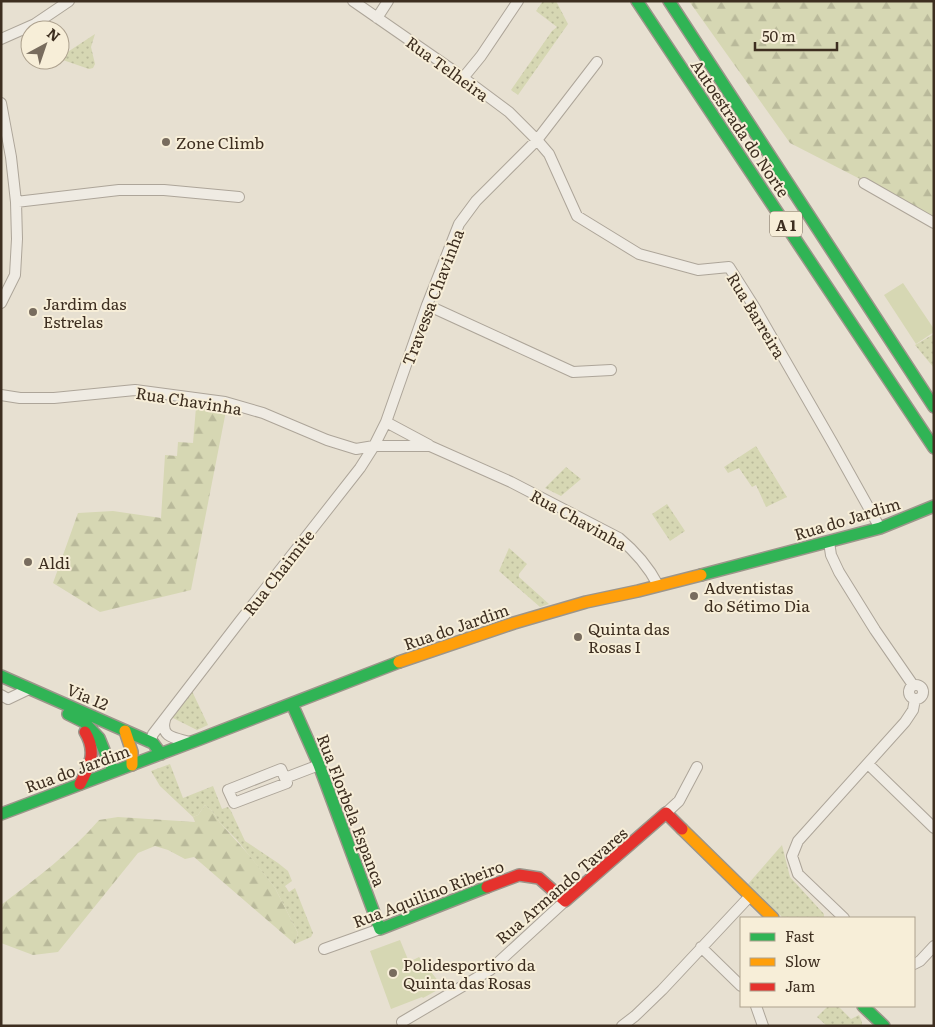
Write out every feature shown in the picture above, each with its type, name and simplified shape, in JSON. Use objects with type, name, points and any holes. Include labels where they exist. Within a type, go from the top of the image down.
[{"type":"main road","name":"Autoestrada do Norte","points":[[637,1],[934,448]]},
{"type":"main road","name":"Autoestrada do Norte","points":[[669,1],[934,407]]},
{"type":"main road","name":"Rua do Jardim","points":[[1,814],[409,658],[514,623],[579,604],[880,528],[934,506]]},
{"type":"main road","name":"Via 12","points":[[1,676],[150,742],[161,754]]},
{"type":"main road","name":"Via 12","points":[[33,691],[64,712],[82,728],[90,740],[93,749],[88,768],[80,784]]},
{"type":"main road","name":"Rua Florbela Espanca","points":[[292,704],[319,765],[380,929]]},
{"type":"main road","name":"Via 12","points":[[64,712],[84,722],[99,738],[114,772]]},
{"type":"main road","points":[[125,731],[132,752],[132,765]]},
{"type":"main road","points":[[666,813],[772,917]]},
{"type":"main road","name":"Rua Armando Tavares","points":[[564,901],[666,813]]},
{"type":"main road","name":"Rua Aquilino Ribeiro","points":[[380,929],[519,875],[539,878],[564,901]]},
{"type":"main road","points":[[864,1007],[883,1025]]},
{"type":"street","points":[[1,39],[35,24],[69,1]]},
{"type":"street","name":"Rua Telheira","points":[[353,1],[509,112],[537,140]]},
{"type":"street","points":[[377,18],[388,1]]},
{"type":"street","points":[[463,78],[481,56],[518,1]]},
{"type":"street","name":"Travessa Chavinha","points":[[386,422],[427,305],[459,224],[476,200],[537,140],[597,62]]},
{"type":"street","points":[[1,103],[11,157],[16,202],[17,238],[15,275],[1,303]]},
{"type":"street","name":"Rua Barreira","points":[[537,140],[549,154],[577,216],[639,254],[698,270],[729,267],[755,308],[880,528]]},
{"type":"street","points":[[864,183],[934,222]]},
{"type":"street","points":[[16,202],[119,190],[164,190],[239,197]]},
{"type":"street","points":[[427,305],[573,372],[611,370]]},
{"type":"street","name":"Rua Chavinha","points":[[1,395],[20,398],[54,398],[135,390],[225,402],[263,413],[327,440],[356,448],[374,446],[430,446]]},
{"type":"street","name":"Rua Chavinha","points":[[386,422],[430,446],[511,482],[619,538],[645,563],[658,585]]},
{"type":"street","name":"Rua Chaimite","points":[[150,742],[153,734],[360,468],[386,422]]},
{"type":"street","points":[[829,542],[831,556],[839,572],[875,630],[913,685]]},
{"type":"street","points":[[917,684],[929,690],[919,699],[910,697],[908,693],[909,688],[917,684]]},
{"type":"street","points":[[1,695],[8,699],[33,691]]},
{"type":"street","points":[[843,917],[798,874],[792,856],[798,840],[906,722],[913,710],[915,699]]},
{"type":"street","points":[[166,719],[163,727],[165,732],[171,737],[191,742]]},
{"type":"street","points":[[868,764],[934,828]]},
{"type":"street","points":[[285,778],[319,765]]},
{"type":"street","name":"Rua Armando Tavares","points":[[666,813],[678,801],[697,767]]},
{"type":"street","points":[[281,769],[285,778],[287,783],[234,803],[228,790],[281,769]]},
{"type":"street","points":[[622,1026],[662,990],[750,896]]},
{"type":"street","name":"Rua Armando Tavares","points":[[402,1022],[490,970],[564,901]]},
{"type":"street","name":"Rua Aquilino Ribeiro","points":[[324,949],[380,929]]},
{"type":"street","points":[[917,962],[934,946]]},
{"type":"street","points":[[701,947],[740,985]]},
{"type":"street","points":[[756,1007],[763,1026]]},
{"type":"green space","points":[[543,1],[556,1],[568,24],[518,95],[511,90],[552,31],[557,27],[536,11]]},
{"type":"green space","points":[[689,1],[934,1],[934,217],[790,143]]},
{"type":"green space","points":[[95,34],[91,47],[95,64],[93,68],[89,69],[70,62],[70,50]]},
{"type":"green space","points":[[903,283],[934,329],[934,332],[916,344],[884,295]]},
{"type":"green space","points":[[934,334],[934,368],[915,345]]},
{"type":"green space","points":[[196,407],[226,411],[191,590],[100,612],[53,583],[78,513],[113,511],[161,518],[165,455],[177,456],[178,442],[193,443]]},
{"type":"green space","points":[[756,446],[787,497],[766,507],[756,485],[752,487],[739,468],[728,473],[724,467]]},
{"type":"green space","points":[[566,467],[581,479],[561,496],[545,488]]},
{"type":"green space","points":[[667,504],[685,531],[670,541],[652,514]]},
{"type":"green space","points":[[509,548],[527,564],[519,574],[519,577],[549,604],[540,607],[499,571]]},
{"type":"green space","points":[[191,689],[208,725],[197,730],[169,716]]},
{"type":"green space","points":[[170,764],[183,798],[213,786],[222,809],[228,807],[231,811],[245,841],[288,871],[292,881],[285,886],[289,892],[295,888],[313,933],[311,937],[295,944],[298,933],[275,888],[237,840],[220,823],[213,812],[205,805],[198,815],[193,817],[160,786],[151,771]]},
{"type":"green space","points":[[205,805],[213,812],[220,823],[250,856],[275,888],[298,933],[295,944],[194,857],[185,859],[155,846],[138,853],[58,952],[33,955],[1,943],[1,905],[65,855],[99,820],[118,817],[195,822],[193,817],[198,815]]},
{"type":"green space","points":[[782,845],[790,877],[824,914],[824,917],[782,917],[748,884]]},
{"type":"green space","name":"Polidesportivo da Quinta das Rosas","points":[[400,940],[409,962],[419,957],[443,987],[423,998],[391,1009],[370,951]]},
{"type":"green space","points":[[827,1007],[839,1007],[851,1019],[859,1015],[862,1026],[827,1026],[817,1017]]},
{"type":"traffic: fast","points":[[637,1],[934,448]]},
{"type":"traffic: fast","points":[[669,1],[934,407]]},
{"type":"traffic: fast","points":[[701,575],[880,528],[934,506]]},
{"type":"traffic: fast","points":[[1,814],[399,662]]},
{"type":"traffic: fast","points":[[1,676],[153,743],[161,754]]},
{"type":"traffic: fast","points":[[292,704],[319,765],[380,929],[487,887]]},
{"type":"traffic: fast","points":[[68,714],[84,722],[99,738],[114,771]]},
{"type":"traffic: fast","points":[[864,1007],[884,1026]]},
{"type":"traffic: slow","points":[[399,662],[514,623],[586,602],[701,575]]},
{"type":"traffic: slow","points":[[125,731],[132,752],[132,765]]},
{"type":"traffic: slow","points":[[682,829],[772,917]]},
{"type":"traffic: jam","points":[[80,784],[91,758],[91,746],[85,732]]},
{"type":"traffic: jam","points":[[487,887],[519,875],[539,878],[565,901],[666,813],[682,829]]},
{"type":"place","name":"Zone Climb","points":[[166,142]]},
{"type":"place","name":"Jardim das Estrelas","points":[[33,312]]},
{"type":"place","name":"Aldi","points":[[28,562]]},
{"type":"place","name":"Adventistas do Sétimo Dia","points":[[694,596]]},
{"type":"place","name":"Quinta das Rosas I","points":[[578,637]]},
{"type":"place","name":"Polidesportivo da Quinta das Rosas","points":[[393,973]]}]
